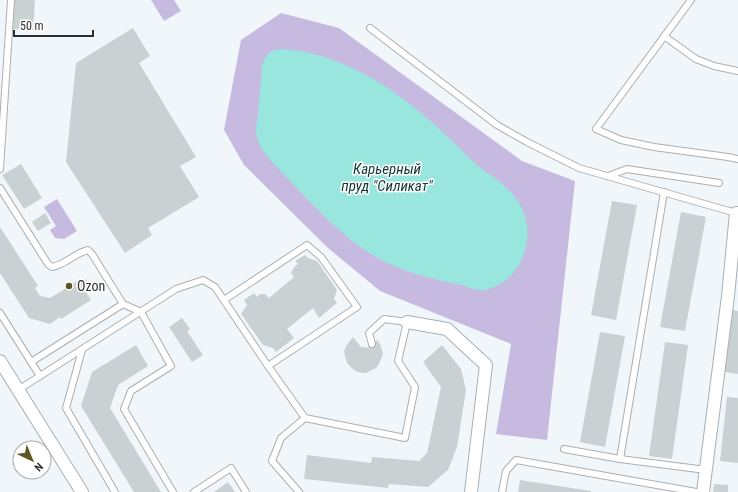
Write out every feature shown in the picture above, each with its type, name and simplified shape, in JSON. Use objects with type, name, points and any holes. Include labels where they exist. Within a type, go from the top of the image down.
[{"type":"street","points":[[703,492],[737,213]]},
{"type":"street","points":[[407,322],[447,328],[486,365],[471,492]]},
{"type":"street","points":[[0,361],[82,492]]},
{"type":"lane","points":[[0,169],[11,0]]},
{"type":"lane","points":[[691,0],[596,129],[621,140],[654,147],[738,159]]},
{"type":"lane","points":[[370,28],[497,125],[527,142],[579,168],[737,213]]},
{"type":"lane","points":[[664,36],[696,59],[714,66],[738,72]]},
{"type":"lane","points":[[608,176],[627,169],[719,183]]},
{"type":"lane","points":[[0,188],[48,264],[52,267],[58,266],[81,252],[88,250],[123,304],[141,312],[171,366],[131,391],[124,409],[173,492]]},
{"type":"lane","points":[[620,459],[664,192]]},
{"type":"lane","points":[[224,300],[307,245],[321,257],[357,308],[268,366]]},
{"type":"lane","points":[[18,390],[176,289],[202,280],[215,288],[224,300],[305,418],[405,438],[415,387],[398,361],[407,322],[384,320],[369,333],[372,344]]},
{"type":"lane","points":[[31,362],[123,304]]},
{"type":"lane","points":[[0,313],[40,376]]},
{"type":"lane","points":[[82,350],[66,408],[115,492]]},
{"type":"lane","points":[[299,492],[272,461],[281,438],[305,418]]},
{"type":"lane","points":[[564,449],[620,459],[706,470]]},
{"type":"lane","points":[[502,492],[506,471],[516,460],[696,492]]},
{"type":"lane","points":[[194,492],[232,468],[246,492]]},
{"type":"shaded area","points":[[151,0],[174,0],[181,11],[164,21]]},
{"type":"shaded area","points":[[281,13],[339,28],[522,161],[575,181],[547,440],[496,434],[511,344],[380,291],[328,248],[244,165],[224,130],[241,40]]},
{"type":"shaded area","points":[[57,199],[77,231],[64,239],[55,238],[50,230],[56,226],[44,207]]},
{"type":"water","name":"Карьерный пруд \"Силикат\"","points":[[283,49],[310,53],[332,60],[375,80],[414,107],[432,122],[472,161],[510,191],[519,203],[525,216],[527,236],[523,257],[515,270],[505,281],[492,288],[481,290],[407,271],[376,257],[341,232],[271,161],[259,143],[256,131],[262,65],[272,51]]},
{"type":"building","points":[[13,0],[35,0],[33,30],[11,29]]},
{"type":"building","points":[[133,28],[150,56],[139,63],[196,157],[180,166],[199,197],[148,228],[152,235],[125,253],[66,162],[76,63]]},
{"type":"building","points":[[21,164],[42,198],[24,209],[2,175]]},
{"type":"building","points":[[612,201],[637,205],[616,320],[591,315]]},
{"type":"building","points":[[681,212],[706,217],[685,331],[660,327]]},
{"type":"building","points":[[45,213],[51,223],[38,231],[32,222]]},
{"type":"building","points":[[0,227],[38,286],[35,288],[40,296],[50,298],[79,280],[80,282],[85,279],[91,289],[86,292],[91,300],[61,319],[60,317],[50,324],[29,318],[0,273]]},
{"type":"building","points":[[305,255],[308,258],[317,261],[337,290],[334,299],[337,303],[319,318],[313,308],[287,329],[294,338],[276,352],[273,348],[263,345],[241,314],[247,305],[244,300],[254,293],[257,297],[260,294],[265,294],[269,298],[294,277],[291,273],[294,267],[298,264],[295,261]]},
{"type":"building","points":[[732,310],[738,311],[738,374],[725,372]]},
{"type":"building","points":[[182,318],[190,329],[187,331],[203,355],[192,362],[169,327]]},
{"type":"building","points":[[600,332],[625,336],[605,447],[580,442]]},
{"type":"building","points":[[353,337],[361,347],[367,348],[377,340],[380,344],[383,354],[376,368],[366,373],[361,373],[355,371],[347,363],[344,352],[346,346]]},
{"type":"building","points":[[665,342],[688,345],[672,459],[649,456]]},
{"type":"building","points":[[136,345],[148,366],[118,385],[110,408],[161,492],[134,492],[81,406],[92,372]]},
{"type":"building","points":[[442,345],[461,369],[466,390],[457,447],[448,470],[428,487],[389,484],[388,488],[304,479],[307,455],[371,463],[372,457],[419,461],[427,453],[441,387],[423,362]]},
{"type":"building","points":[[727,397],[738,398],[738,463],[720,461]]},
{"type":"building","points":[[520,480],[591,491],[591,492],[518,492]]},
{"type":"building","points":[[228,482],[235,492],[214,492]]},
{"type":"building","points":[[714,484],[728,485],[728,492],[713,492]]},
{"type":"place","name":"Ozon","points":[[69,286]]}]
